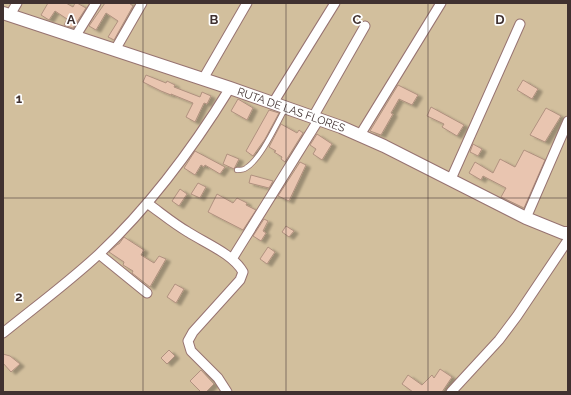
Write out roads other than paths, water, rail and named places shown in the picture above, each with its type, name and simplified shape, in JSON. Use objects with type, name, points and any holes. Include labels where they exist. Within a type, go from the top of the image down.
[{"type":"main road","name":"RUTA DE LAS FLORES","points":[[6,14],[230,88],[360,135],[451,179],[526,218],[563,233],[568,233]]},
{"type":"street","points":[[6,14],[17,3]]},
{"type":"street","points":[[75,37],[96,3]]},
{"type":"street","points":[[115,50],[142,3]]},
{"type":"street","points":[[203,79],[247,3]]},
{"type":"street","points":[[273,103],[335,3]]},
{"type":"street","points":[[360,135],[441,3]]},
{"type":"street","points":[[451,179],[520,24]]},
{"type":"street","points":[[232,259],[316,118],[366,26]]},
{"type":"street","points":[[3,334],[99,254],[147,203],[196,141],[230,88]]},
{"type":"street","points":[[526,218],[568,121]]},
{"type":"street","points":[[147,203],[188,232],[239,264],[243,272],[240,280],[193,332],[188,341],[191,351],[218,378],[228,392]]},
{"type":"street","points":[[451,392],[504,334],[568,240]]},
{"type":"street","points":[[99,254],[147,293]]},
{"type":"lane","points":[[237,170],[246,169],[255,161],[286,108]]}]
